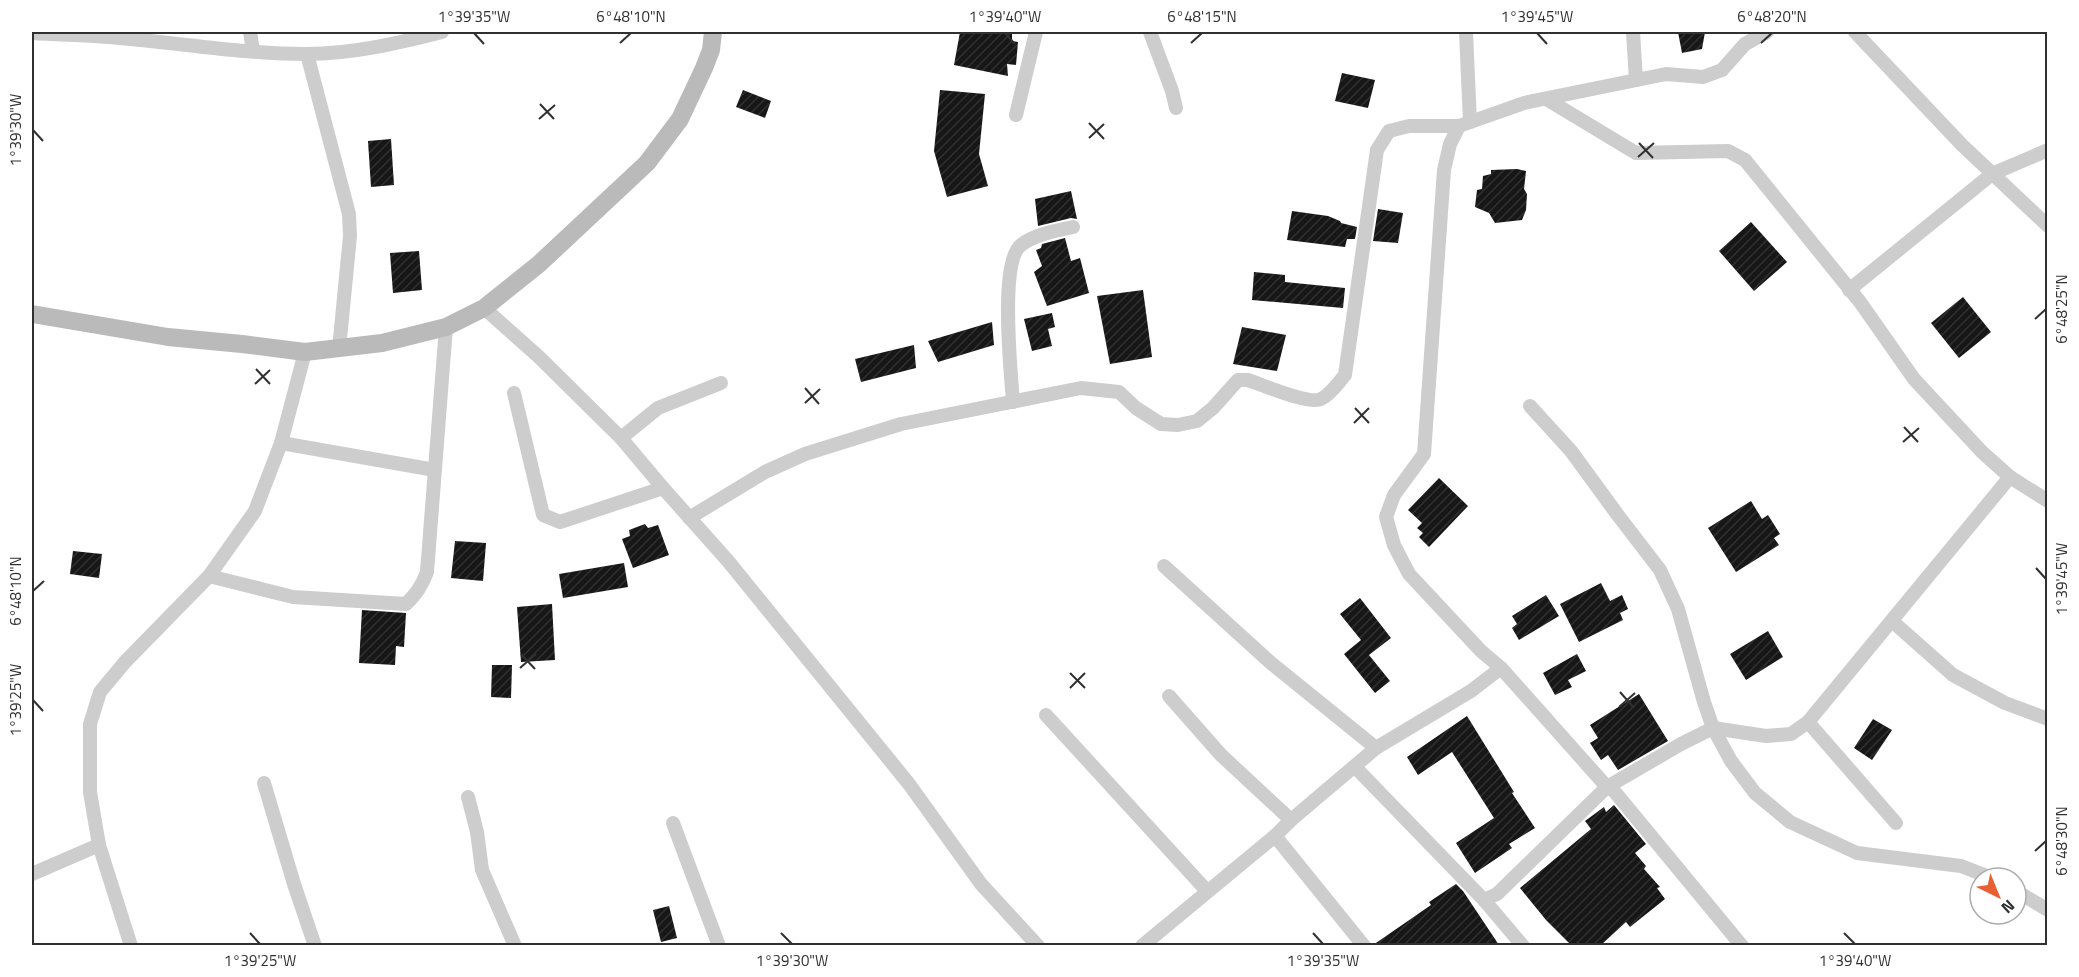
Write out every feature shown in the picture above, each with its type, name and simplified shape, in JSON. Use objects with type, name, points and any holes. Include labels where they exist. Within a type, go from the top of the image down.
[{"type":"street","points":[[250,32],[253,51]]},
{"type":"street","points":[[32,33],[119,38],[168,38],[253,51],[307,54],[337,52],[405,41],[442,32]]},
{"type":"street","points":[[32,314],[168,337],[305,352],[382,343],[446,327],[483,308],[546,257],[655,153],[680,119],[692,94],[711,50],[713,32]]},
{"type":"street","points":[[1016,115],[1036,32]]},
{"type":"street","points":[[1150,32],[1176,108]]},
{"type":"street","points":[[1466,32],[1465,124],[1450,144],[1444,170],[1424,454],[1394,495],[1386,517],[1394,545],[1409,574],[1481,651],[1501,668],[1607,787],[1614,791],[1742,945]]},
{"type":"street","points":[[1633,32],[1636,80]]},
{"type":"street","points":[[688,518],[765,472],[805,454],[901,424],[1081,388],[1119,392],[1136,408],[1161,424],[1178,425],[1197,421],[1214,408],[1238,380],[1248,380],[1307,400],[1320,400],[1345,375],[1377,150],[1389,131],[1409,126],[1465,124],[1524,103],[1548,100],[1636,80],[1666,75],[1703,77],[1722,70],[1745,44],[1767,32]]},
{"type":"street","points":[[1855,32],[1962,145],[2048,226]]},
{"type":"street","points":[[307,54],[349,214],[350,236],[339,349]]},
{"type":"street","points":[[1548,100],[1636,153],[1728,151],[1745,160],[1849,290],[1914,379],[1982,452],[2010,477],[2048,501]]},
{"type":"street","points":[[1849,290],[1992,174],[2048,150]]},
{"type":"street","points":[[1013,402],[1008,315],[1011,262],[1019,246],[1046,233],[1073,227]]},
{"type":"street","points":[[483,308],[539,357],[621,438],[688,518],[760,597],[909,784],[981,884],[1038,945]]},
{"type":"street","points":[[209,576],[293,597],[405,604],[416,595],[427,572],[446,327]]},
{"type":"street","points":[[131,945],[99,845],[90,792],[90,724],[100,692],[125,662],[209,576],[255,511],[281,443],[305,352]]},
{"type":"street","points":[[621,438],[658,408],[721,383]]},
{"type":"street","points":[[514,393],[543,515],[560,522],[663,488]]},
{"type":"street","points":[[1530,406],[1571,451],[1660,570],[1678,609],[1713,728],[1731,761],[1755,793],[1790,822],[1857,853],[1968,869]]},
{"type":"street","points":[[281,443],[435,470]]},
{"type":"street","points":[[1484,900],[1497,894],[1607,787],[1713,728],[1766,736],[1791,734],[1808,722],[2010,477]]},
{"type":"street","points":[[1164,566],[1271,663],[1376,748]]},
{"type":"street","points":[[1892,621],[1953,675],[2005,703],[2048,719]]},
{"type":"street","points":[[1142,945],[1275,836],[1376,748],[1471,691],[1501,668]]},
{"type":"street","points":[[1169,696],[1221,755],[1291,820]]},
{"type":"street","points":[[1046,715],[1207,891]]},
{"type":"street","points":[[1808,722],[1896,823]]},
{"type":"street","points":[[1355,767],[1484,900],[1523,945]]},
{"type":"street","points":[[264,783],[315,945]]},
{"type":"street","points":[[468,798],[477,832],[482,870],[515,945]]},
{"type":"street","points":[[673,823],[719,945]]},
{"type":"street","points":[[1275,836],[1364,945]]},
{"type":"street","points":[[32,874],[99,845]]},
{"type":"street","points":[[2028,898],[2048,910]]},
{"type":"building","points":[[960,32],[1012,32],[1012,41],[1018,42],[1016,65],[1007,64],[1008,76],[954,65]]},
{"type":"building","points":[[1678,32],[1705,32],[1702,49],[1682,53]]},
{"type":"building","points":[[1342,73],[1375,80],[1368,108],[1335,101]]},
{"type":"building","points":[[743,90],[771,101],[765,118],[736,107]]},
{"type":"building","points":[[940,90],[985,94],[979,154],[988,186],[947,197],[934,151]]},
{"type":"building","points":[[391,139],[394,185],[371,187],[368,141]]},
{"type":"building","points":[[1491,170],[1526,171],[1524,189],[1527,194],[1526,210],[1522,220],[1495,223],[1489,213],[1475,207],[1477,190],[1482,189],[1483,176],[1491,174]]},
{"type":"building","points":[[1071,191],[1077,219],[1071,218],[1038,226],[1035,199]]},
{"type":"building","points":[[1378,209],[1403,213],[1398,243],[1373,241]]},
{"type":"building","points":[[1292,211],[1328,216],[1341,223],[1357,227],[1355,239],[1347,239],[1345,247],[1287,240]]},
{"type":"building","points":[[1751,222],[1787,262],[1754,291],[1719,251]]},
{"type":"building","points":[[1065,238],[1071,261],[1080,258],[1089,293],[1047,306],[1034,272],[1042,266],[1036,250],[1041,248],[1042,244]]},
{"type":"building","points":[[419,251],[422,290],[393,293],[390,253]]},
{"type":"building","points":[[1254,272],[1285,275],[1285,282],[1345,288],[1343,308],[1252,300]]},
{"type":"building","points":[[1143,290],[1152,357],[1110,364],[1097,296]]},
{"type":"building","points":[[1963,297],[1991,332],[1959,358],[1931,323]]},
{"type":"building","points":[[1052,313],[1055,327],[1048,329],[1052,346],[1032,351],[1024,319]]},
{"type":"building","points":[[992,322],[994,345],[938,362],[928,341]]},
{"type":"building","points":[[1242,327],[1286,335],[1277,371],[1233,364]]},
{"type":"building","points":[[914,345],[916,368],[861,382],[855,359]]},
{"type":"building","points":[[1439,478],[1468,506],[1429,547],[1419,537],[1423,533],[1417,528],[1422,523],[1408,510]]},
{"type":"building","points":[[1751,501],[1762,519],[1768,515],[1780,534],[1774,538],[1779,545],[1736,572],[1708,528]]},
{"type":"building","points":[[645,524],[648,528],[658,525],[669,555],[633,568],[622,539],[630,536],[629,530]]},
{"type":"building","points":[[455,541],[486,543],[483,581],[451,578]]},
{"type":"building","points":[[73,551],[102,554],[99,578],[70,574]]},
{"type":"building","points":[[624,563],[628,587],[563,598],[559,574]]},
{"type":"building","points":[[1601,583],[1610,601],[1622,595],[1628,609],[1620,613],[1623,620],[1579,642],[1560,604]]},
{"type":"building","points":[[1546,595],[1559,616],[1519,640],[1512,628],[1517,624],[1512,616]]},
{"type":"building","points":[[1360,598],[1391,638],[1369,655],[1390,681],[1375,693],[1344,654],[1361,640],[1340,614]]},
{"type":"building","points":[[552,604],[555,660],[521,662],[517,607]]},
{"type":"building","points":[[362,610],[406,613],[404,647],[396,646],[395,665],[359,663]]},
{"type":"building","points":[[1768,631],[1783,657],[1746,680],[1730,654]]},
{"type":"building","points":[[1577,654],[1586,671],[1568,680],[1572,687],[1555,695],[1543,673]]},
{"type":"building","points":[[492,665],[512,665],[511,698],[491,697]]},
{"type":"building","points":[[1639,694],[1668,741],[1618,770],[1608,755],[1601,760],[1590,743],[1598,738],[1590,725]]},
{"type":"building","points":[[1467,716],[1535,828],[1509,844],[1512,848],[1475,873],[1456,843],[1494,818],[1452,752],[1418,775],[1407,757]]},
{"type":"building","points":[[1873,719],[1892,730],[1872,760],[1854,748]]},
{"type":"building","points":[[1614,805],[1646,844],[1635,853],[1646,866],[1644,869],[1660,887],[1657,888],[1665,899],[1630,927],[1626,922],[1601,945],[1571,945],[1546,920],[1520,888],[1591,829],[1585,821],[1604,807],[1606,812]]},
{"type":"building","points":[[1456,884],[1499,945],[1373,945],[1431,905],[1429,902]]},
{"type":"building","points":[[669,906],[677,938],[661,942],[653,910]]}]
